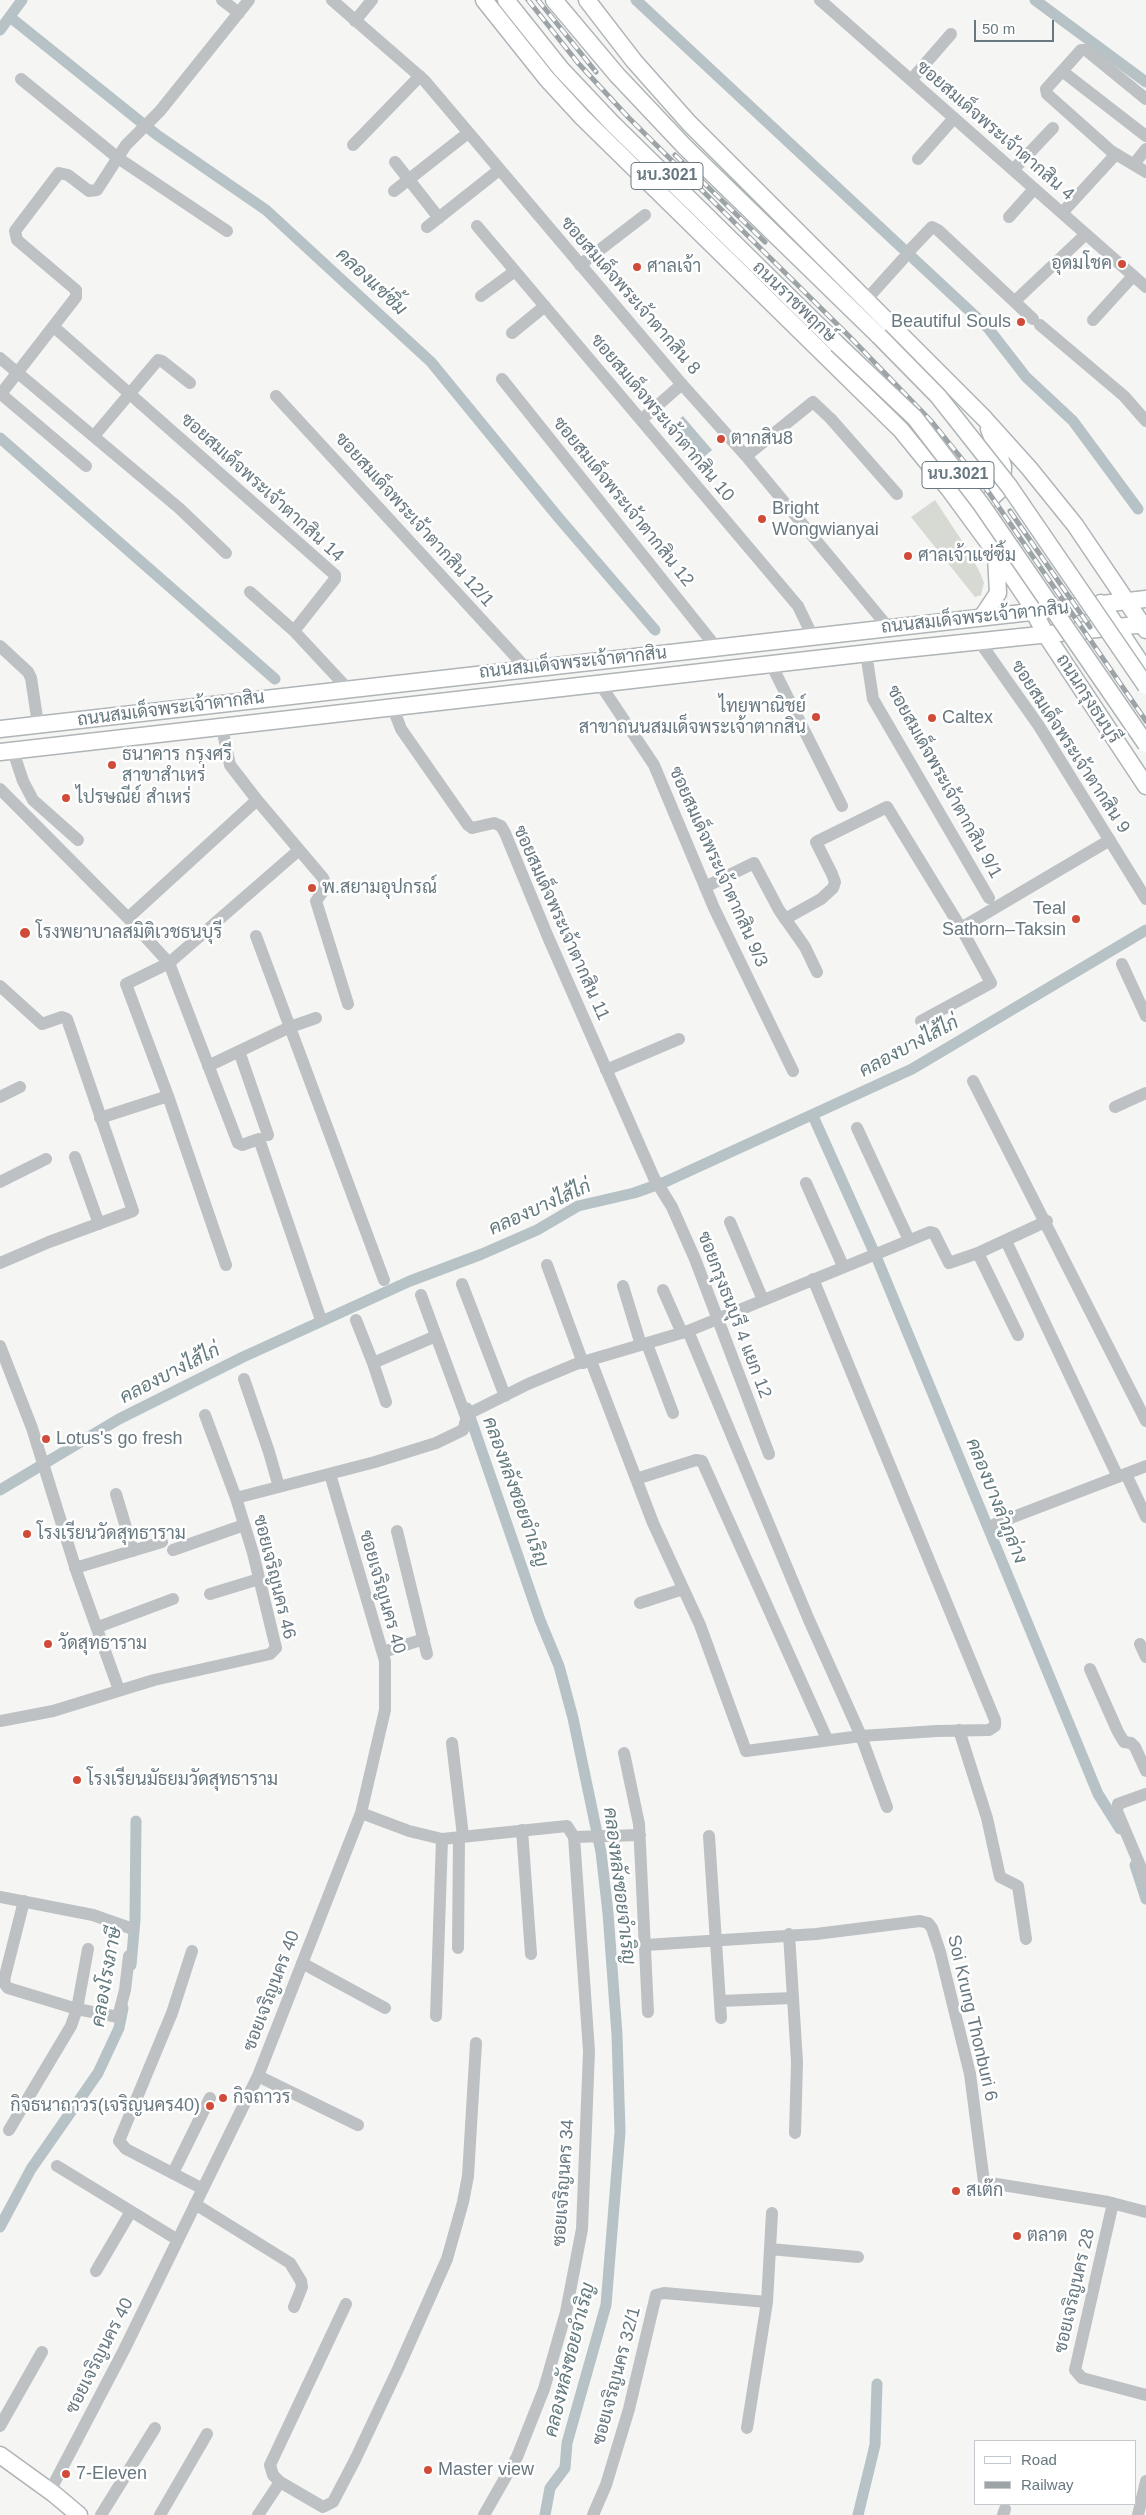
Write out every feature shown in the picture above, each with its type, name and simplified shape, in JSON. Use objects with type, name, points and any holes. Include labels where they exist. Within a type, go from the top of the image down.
[{"type":"main road","name":"ถนนราชพฤกษ์","points":[[484,0],[547,79],[603,138],[900,430],[949,489],[996,553],[1033,611]]},
{"type":"main road","points":[[492,0],[519,44]]},
{"type":"main road","name":"ถนนราชพฤกษ์","points":[[506,0],[561,69],[612,122],[837,344],[915,418],[981,504],[1062,620]]},
{"type":"main road","name":"ถนนราชพฤกษ์","points":[[554,0],[617,75],[679,139],[938,396],[1009,486],[1099,609]]},
{"type":"main road","points":[[576,0],[634,61]]},
{"type":"main road","name":"นบ.3021","points":[[587,0],[634,61],[689,124],[984,418],[1075,525],[1145,626]]},
{"type":"main road","points":[[949,489],[966,503],[988,501],[1002,488],[1003,466],[984,418]]},
{"type":"main road","points":[[982,617],[998,593],[996,553]]},
{"type":"main road","name":"ถนนสมเด็จพระเจ้าตากสิน","points":[[1,728],[1033,611],[1099,609],[1127,600],[1146,598]]},
{"type":"main road","points":[[1099,609],[1117,628],[1146,671]]},
{"type":"main road","name":"นบ.3021","points":[[1099,609],[1146,686]]},
{"type":"main road","name":"ถนนกรุงธนบุรี","points":[[1033,611],[1046,635],[1146,786]]},
{"type":"main road","name":"ถนนกรุงธนบุรี","points":[[1062,620],[1146,744]]},
{"type":"main road","name":"ถนนสมเด็จพระเจ้าตากสิน","points":[[7,752],[866,653],[1145,626]]},
{"type":"main road","points":[[1,728],[7,752]]},
{"type":"main road","points":[[0,2455],[50,2490],[79,2515]]},
{"type":"street","points":[[222,0],[239,13]]},
{"type":"street","points":[[86,466],[0,394],[76,297],[76,290],[17,240],[15,232],[59,173],[68,175],[89,191],[97,190],[126,145],[160,111],[249,0]]},
{"type":"street","name":"ซอยสมเด็จพระเจ้าตากสิน 8","points":[[332,0],[420,76],[682,384],[746,456],[888,627]]},
{"type":"street","points":[[355,21],[372,0]]},
{"type":"street","name":"ซอยสมเด็จพระเจ้าตากสิน 4","points":[[820,0],[1146,287]]},
{"type":"street","points":[[911,80],[951,34]]},
{"type":"street","points":[[1146,100],[1086,50],[1081,50],[1046,88],[1047,94],[1116,154],[1146,172]]},
{"type":"street","points":[[1062,71],[1146,136]]},
{"type":"street","points":[[353,145],[420,76]]},
{"type":"street","points":[[21,79],[118,158],[227,231]]},
{"type":"street","points":[[918,158],[954,118]]},
{"type":"street","points":[[1013,170],[1053,128]]},
{"type":"street","points":[[394,191],[468,133]]},
{"type":"street","points":[[1134,164],[1146,149]]},
{"type":"street","points":[[1062,213],[1116,154]]},
{"type":"street","points":[[395,162],[439,218]]},
{"type":"street","points":[[427,227],[499,170]]},
{"type":"street","points":[[1009,216],[1034,189]]},
{"type":"street","points":[[580,265],[645,215]]},
{"type":"street","name":"ซอยสมเด็จพระเจ้าตากสิน 10","points":[[477,226],[798,606],[813,636]]},
{"type":"street","points":[[866,300],[932,227],[938,230],[1037,322],[1124,396],[1146,421]]},
{"type":"street","points":[[1015,301],[1086,234]]},
{"type":"street","points":[[481,296],[515,271]]},
{"type":"street","points":[[1094,320],[1133,276]]},
{"type":"street","points":[[512,334],[545,306]]},
{"type":"street","name":"ซอยสมเด็จพระเจ้าตากสิน 14","points":[[54,326],[335,575],[336,580],[294,631]]},
{"type":"street","points":[[0,358],[179,508],[226,552]]},
{"type":"street","points":[[94,436],[158,360],[162,360],[190,383]]},
{"type":"street","name":"ซอยสมเด็จพระเจ้าตากสิน 12","points":[[502,379],[716,647]]},
{"type":"street","points":[[641,420],[682,384]]},
{"type":"street","name":"ซอยสมเด็จพระเจ้าตากสิน 12/1","points":[[276,396],[526,668]]},
{"type":"street","points":[[746,456],[813,402],[831,419],[897,494]]},
{"type":"street","points":[[250,592],[294,631],[348,689]]},
{"type":"street","name":"ซอยสมเด็จพระเจ้าตากสิน 9","points":[[979,641],[1038,726],[1146,899]]},
{"type":"street","points":[[0,646],[28,672],[31,678],[38,724]]},
{"type":"street","name":"ซอยสมเด็จพระเจ้าตากสิน 9/1","points":[[866,653],[873,699],[989,898]]},
{"type":"street","points":[[771,664],[842,806]]},
{"type":"street","name":"ซอยสมเด็จพระเจ้าตากสิน 9/3","points":[[600,684],[654,765],[705,887],[793,1071]]},
{"type":"street","name":"ซอยสมเด็จพระเจ้าตากสิน 11","points":[[393,708],[401,729],[468,825],[472,828],[494,823],[501,826],[505,833],[606,1070],[654,1178],[662,1190]]},
{"type":"street","points":[[222,728],[230,765],[326,883],[324,890],[316,901],[348,1004]]},
{"type":"street","points":[[7,752],[33,800],[78,840]]},
{"type":"street","points":[[0,789],[128,918],[169,963],[238,1143],[242,1145],[259,1139],[320,1317]]},
{"type":"street","points":[[128,918],[257,800]]},
{"type":"street","points":[[785,919],[821,899],[833,888],[835,882],[816,842],[887,807],[961,928],[991,983],[921,1021]]},
{"type":"street","points":[[961,928],[1110,840]]},
{"type":"street","points":[[226,1265],[168,1096],[126,984],[169,963],[299,850]]},
{"type":"street","points":[[705,887],[754,863],[785,919],[805,947],[817,972]]},
{"type":"street","points":[[256,936],[384,1280]]},
{"type":"street","points":[[1122,964],[1145,1012]]},
{"type":"street","points":[[0,986],[42,1024],[62,1017],[67,1019],[133,1211],[0,1263]]},
{"type":"street","points":[[208,1066],[290,1027],[316,1018]]},
{"type":"street","points":[[606,1070],[680,1039]]},
{"type":"street","points":[[239,1051],[268,1135]]},
{"type":"street","points":[[974,1081],[1146,1421]]},
{"type":"street","points":[[0,1097],[20,1087]]},
{"type":"street","points":[[1115,1107],[1146,1093]]},
{"type":"street","points":[[100,1118],[168,1096]]},
{"type":"street","points":[[857,1128],[909,1240]]},
{"type":"street","points":[[75,1157],[99,1224]]},
{"type":"street","points":[[0,1182],[46,1159]]},
{"type":"street","points":[[806,1183],[843,1266]]},
{"type":"street","name":"ซอยกรุงธนบุรี 4 แยก 12","points":[[662,1190],[695,1259],[768,1454]]},
{"type":"street","points":[[730,1222],[763,1300]]},
{"type":"street","points":[[236,1498],[330,1474],[436,1443],[464,1430],[470,1414],[528,1384],[587,1362],[685,1332],[867,1256],[933,1231],[949,1263],[978,1253],[1047,1222]]},
{"type":"street","points":[[1006,1241],[1122,1476],[1146,1517]]},
{"type":"street","points":[[978,1253],[1018,1335]]},
{"type":"street","points":[[547,1265],[636,1479],[700,1625],[746,1751],[861,1736],[989,1730],[996,1723],[813,1279]]},
{"type":"street","points":[[462,1284],[505,1396]]},
{"type":"street","points":[[623,1286],[644,1344],[673,1413]]},
{"type":"street","points":[[663,1290],[685,1332],[861,1736],[887,1806]]},
{"type":"street","points":[[421,1295],[436,1336],[470,1414]]},
{"type":"street","points":[[356,1320],[386,1402]]},
{"type":"street","points":[[373,1363],[436,1336]]},
{"type":"street","points":[[0,1346],[5,1373],[32,1428],[75,1568],[98,1627],[119,1690]]},
{"type":"street","points":[[244,1379],[270,1452],[278,1488]]},
{"type":"street","name":"ซอยเจริญนคร 46","points":[[0,1721],[53,1711],[154,1680],[273,1653],[277,1645],[244,1525],[205,1415]]},
{"type":"street","points":[[636,1479],[696,1460],[702,1461],[827,1739]]},
{"type":"street","points":[[994,1524],[1146,1466]]},
{"type":"street","name":"ซอยเจริญนคร 40","points":[[50,2490],[124,2350],[258,2076],[361,1813],[385,1710],[383,1652],[330,1474]]},
{"type":"street","points":[[116,1494],[133,1551]]},
{"type":"street","points":[[173,1550],[244,1525]]},
{"type":"street","points":[[397,1531],[427,1654]]},
{"type":"street","points":[[75,1568],[162,1542]]},
{"type":"street","points":[[210,1594],[259,1579]]},
{"type":"street","points":[[640,1603],[683,1589]]},
{"type":"street","points":[[98,1627],[174,1600]]},
{"type":"street","points":[[383,1652],[424,1639]]},
{"type":"street","points":[[1140,1644],[1146,1657]]},
{"type":"street","points":[[1090,1669],[1118,1732],[1124,1742],[1131,1743],[1135,1747],[1146,1772]]},
{"type":"street","points":[[959,1730],[987,1818],[1000,1877],[1018,1886],[1026,1939]]},
{"type":"street","points":[[452,1742],[461,1837],[458,1948]]},
{"type":"street","points":[[624,1753],[640,1835],[648,2012]]},
{"type":"street","points":[[1146,1794],[1118,1804],[1117,1811],[1146,1880]]},
{"type":"street","points":[[361,1813],[409,1831],[442,1839],[566,1826],[574,1837],[640,1835]]},
{"type":"street","points":[[522,1830],[531,1954]]},
{"type":"street","points":[[708,1836],[721,2018]]},
{"type":"street","name":"ซอยเจริญนคร 34","points":[[484,2515],[516,2458],[544,2389],[566,2312],[582,2229],[589,2051],[574,1837]]},
{"type":"street","points":[[436,2016],[442,1839]]},
{"type":"street","points":[[0,1898],[93,1915],[130,1928]]},
{"type":"street","points":[[24,1901],[4,1983],[8,1988],[115,2018],[120,2016],[129,1956]]},
{"type":"street","name":"Soi Krung Thonburi 6","points":[[646,1945],[789,1934],[816,1934],[920,1921],[930,1924],[940,1952],[970,2074],[984,2182],[1113,2203],[1146,2212]]},
{"type":"street","points":[[789,1934],[797,2062],[795,2134]]},
{"type":"street","points":[[10,2130],[50,2064],[78,2009],[88,1949]]},
{"type":"street","points":[[192,1951],[172,2013],[120,2141],[126,2149],[203,2189]]},
{"type":"street","points":[[302,1962],[384,2008]]},
{"type":"street","points":[[721,2001],[792,1998]]},
{"type":"street","points":[[346,2304],[272,2460],[271,2470],[280,2482],[322,2507],[333,2502],[402,2360],[446,2259],[463,2202],[468,2176],[476,2043]]},
{"type":"street","points":[[258,2076],[358,2125]]},
{"type":"street","points":[[173,2173],[210,2098]]},
{"type":"street","points":[[57,2166],[130,2213],[178,2240]]},
{"type":"street","name":"ซอยเจริญนคร 28","points":[[1113,2203],[1075,2370],[1082,2378],[1146,2394]]},
{"type":"street","points":[[196,2204],[290,2263],[302,2281],[302,2287],[294,2306]]},
{"type":"street","points":[[96,2271],[130,2213]]},
{"type":"street","points":[[747,2428],[767,2302],[772,2213]]},
{"type":"street","points":[[770,2250],[858,2257]]},
{"type":"street","name":"ซอยเจริญนคร 32/1","points":[[593,2515],[606,2485],[629,2409],[656,2295],[664,2293],[767,2302]]},
{"type":"street","points":[[0,2426],[42,2352]]},
{"type":"street","points":[[101,2515],[155,2428]]},
{"type":"street","points":[[160,2515],[207,2434]]},
{"type":"street","points":[[1138,2515],[1146,2480]]},
{"type":"street","points":[[258,2515],[280,2482]]},
{"type":"shaded area","points":[[683,416],[712,450],[699,461],[670,428]]},
{"type":"shaded area","points":[[935,500],[970,553],[981,575],[984,583],[981,595],[975,597],[911,517]]},
{"type":"waterway","name":"คลองแซ่ซิ้ม","points":[[0,30],[22,0]]},
{"type":"waterway","points":[[636,0],[988,328],[1026,377],[1073,421],[1138,509]]},
{"type":"waterway","points":[[1035,0],[1146,82]]},
{"type":"waterway","name":"คลองแซ่ซิ้ม","points":[[10,17],[157,135],[266,210],[431,362],[558,517],[655,630]]},
{"type":"waterway","points":[[0,438],[275,679]]},
{"type":"waterway","name":"คลองบางไส้ไก่","points":[[0,1490],[119,1419],[243,1357],[410,1281],[482,1254],[537,1230],[578,1206],[634,1193],[665,1182],[912,1069],[1146,930]]},
{"type":"waterway","name":"คลองบางลำภูล่าง","points":[[813,1116],[878,1261],[1098,1794],[1120,1829]]},
{"type":"waterway","name":"คลองหลังซอยจำเริญ","points":[[467,1408],[540,1620],[559,1666],[573,1718],[601,1852],[608,1913],[617,2035],[620,2132],[606,2305],[567,2443],[565,2468],[550,2488],[545,2515]]},
{"type":"waterway","name":"คลองโรงภาษี","points":[[131,1965],[135,1920],[136,1821]]},
{"type":"waterway","name":"คลองบางลำภูล่าง","points":[[1135,1865],[1146,1899]]},
{"type":"waterway","name":"คลองโรงภาษี","points":[[0,2227],[31,2169],[98,2073],[119,2028],[123,2008]]},
{"type":"waterway","points":[[858,2515],[875,2445],[877,2384]]},
{"type":"railway","points":[[528,0],[578,63],[629,118],[849,336],[932,422],[987,490],[1146,721]]},
{"type":"railway","points":[[538,0],[596,72]]},
{"type":"railway","points":[[675,155],[765,242]]},
{"type":"railway","points":[[1010,511],[1090,627]]},
{"type":"place","name":"อุดมโชค","points":[[1122,264]]},
{"type":"place","name":"ศาลเจ้า","points":[[637,267]]},
{"type":"place","name":"Beautiful Souls","points":[[1021,322]]},
{"type":"place","name":"ตากสิน8","points":[[721,439]]},
{"type":"place","name":"Bright Wongwianyai","points":[[762,519]]},
{"type":"place","name":"ศาลเจ้าแซ่ซิ้ม","points":[[908,556]]},
{"type":"place","name":"ไทยพาณิชย์ สาขาถนนสมเด็จพระเจ้าตากสิน","points":[[816,717]]},
{"type":"place","name":"Caltex","points":[[932,718]]},
{"type":"place","name":"ธนาคาร กรุงศรี สาขาสำเหร่","points":[[112,765]]},
{"type":"place","name":"ไปรษณีย์ สำเหร่","points":[[66,798]]},
{"type":"place","name":"พ.สยามอุปกรณ์","points":[[312,888]]},
{"type":"place","name":"Teal Sathorn–Taksin","points":[[1076,919]]},
{"type":"place","name":"โรงพยาบาลสมิติเวชธนบุรี","points":[[25,933]]},
{"type":"place","name":"Lotus's go fresh","points":[[46,1439]]},
{"type":"place","name":"โรงเรียนวัดสุทธาราม","points":[[27,1534]]},
{"type":"place","name":"วัดสุทธาราม","points":[[48,1644]]},
{"type":"place","name":"โรงเรียนมัธยมวัดสุทธาราม","points":[[77,1780]]},
{"type":"place","name":"กิจถาวร","points":[[223,2098]]},
{"type":"place","name":"กิจธนาถาวร(เจริญนคร40)","points":[[210,2106]]},
{"type":"place","name":"สเต๊ก","points":[[956,2191]]},
{"type":"place","name":"ตลาด","points":[[1017,2236]]},
{"type":"place","name":"Master view","points":[[428,2470]]},
{"type":"place","name":"7-Eleven","points":[[66,2474]]}]
